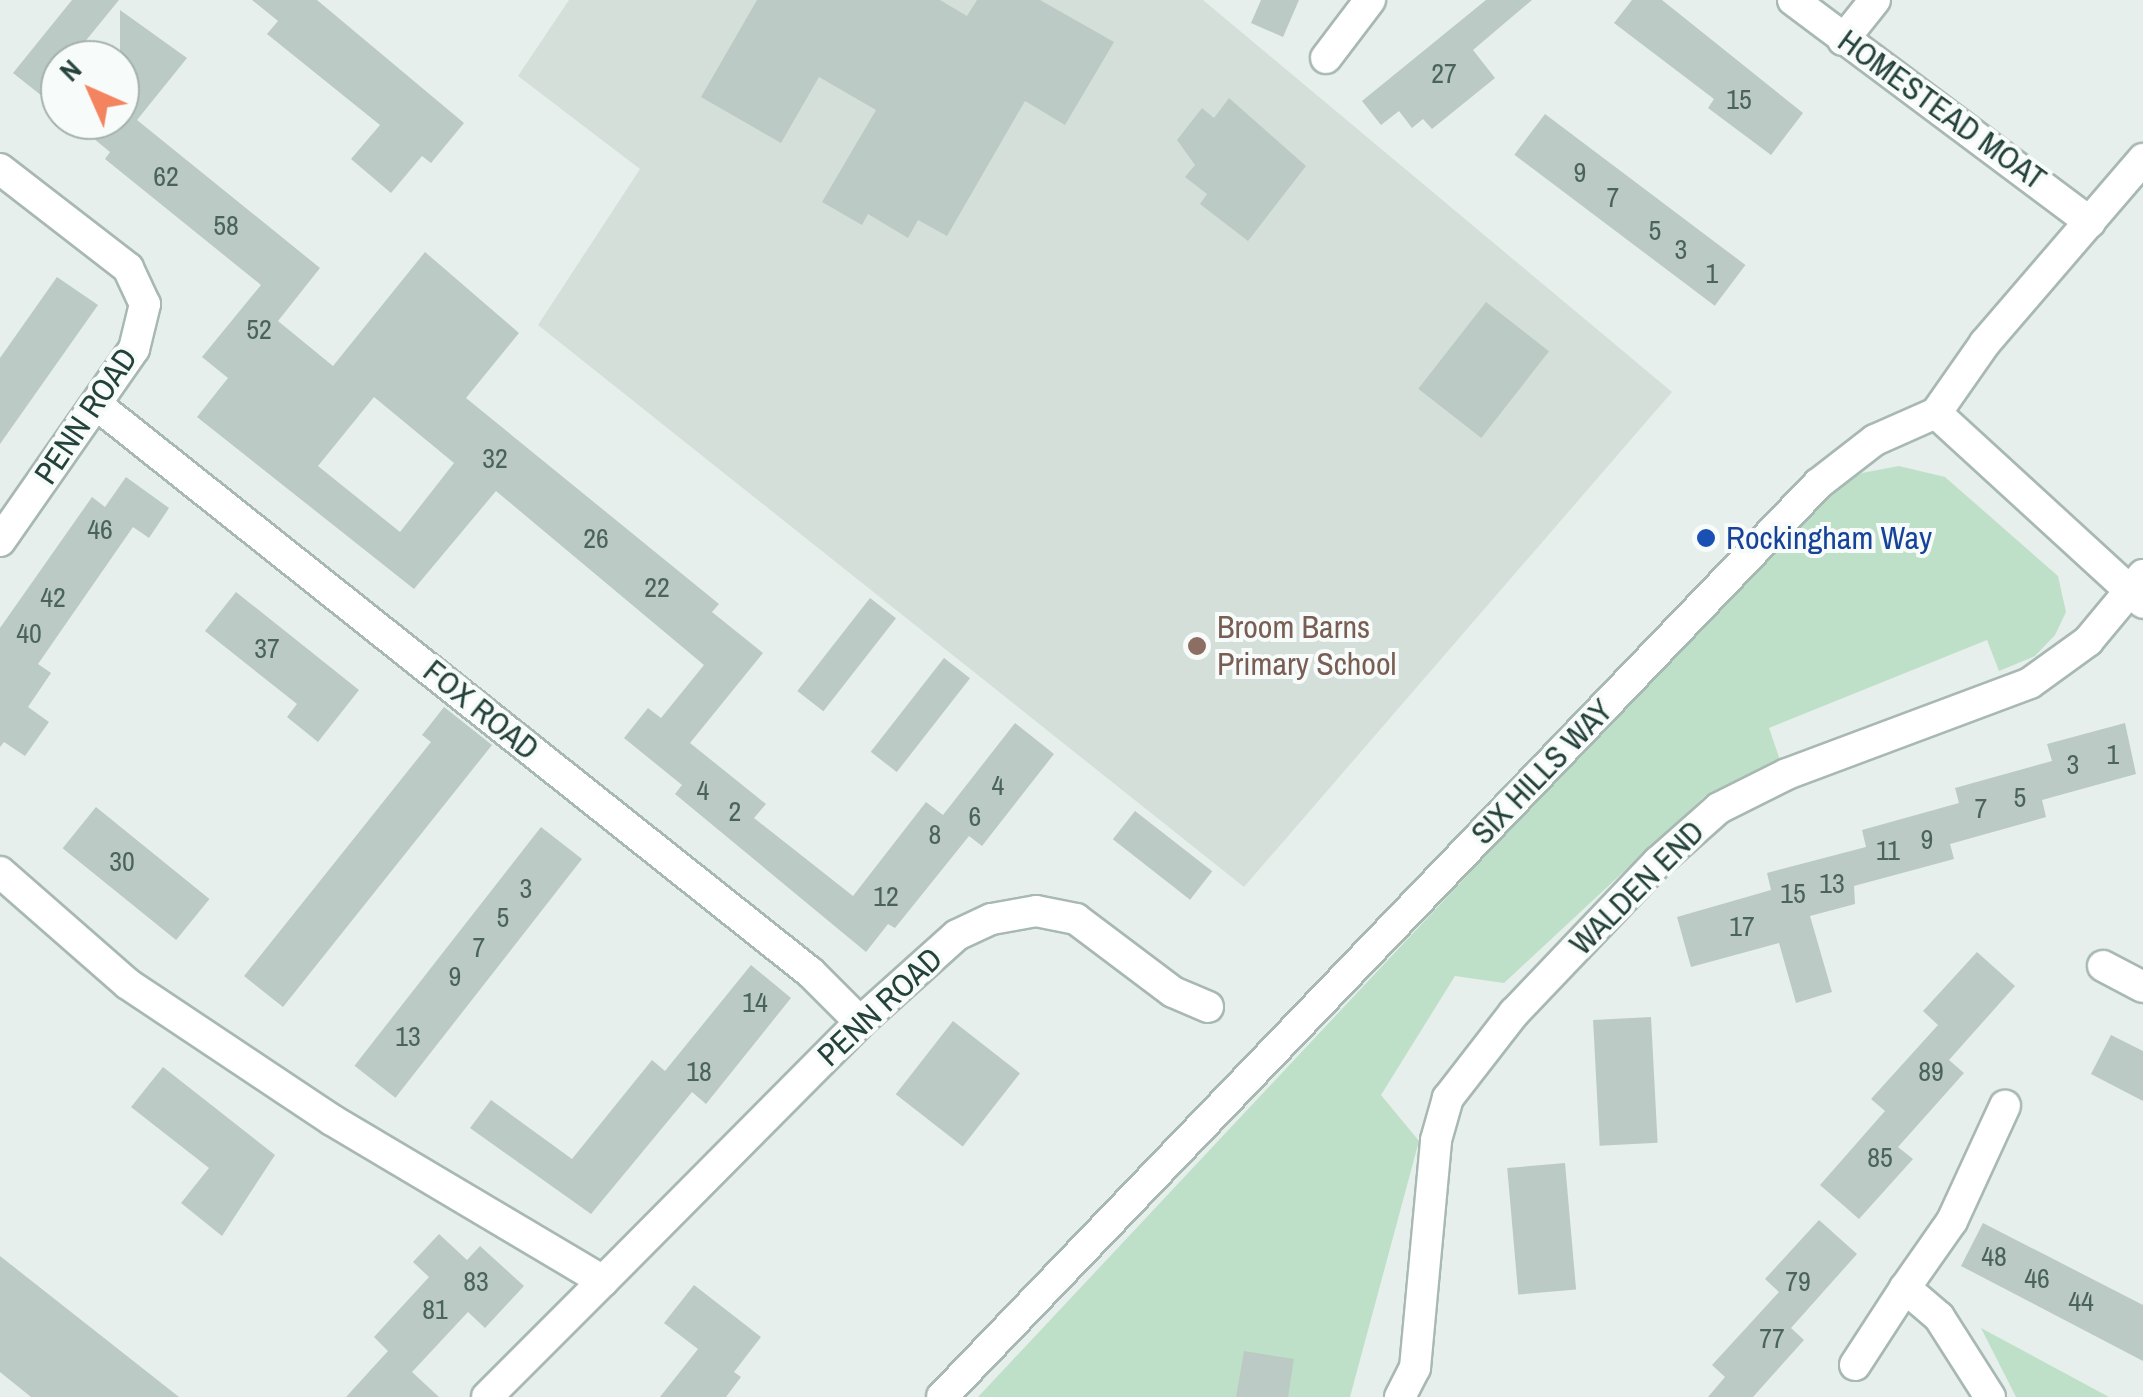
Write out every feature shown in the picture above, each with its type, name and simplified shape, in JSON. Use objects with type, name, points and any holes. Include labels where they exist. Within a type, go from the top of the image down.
[{"type":"street","points":[[1326,58],[1370,0]]},
{"type":"street","name":"HOMESTEAD MOAT","points":[[1793,0],[2041,181],[2090,222]]},
{"type":"street","points":[[1843,40],[1875,0]]},
{"type":"street","points":[[2138,590],[1936,413],[1985,343],[2143,159]]},
{"type":"street","name":"PENN ROAD","points":[[0,169],[128,268],[138,284],[143,326],[96,405],[0,541]]},
{"type":"street","name":"FOX ROAD","points":[[96,405],[811,973],[860,1022]]},
{"type":"street","name":"SIX HILLS WAY","points":[[942,1397],[1818,484],[1875,440],[1936,413]]},
{"type":"street","name":"WALDEN END","points":[[1400,1397],[1414,1368],[1436,1140],[1448,1098],[1514,1013],[1658,862],[1719,808],[1787,774],[2030,683],[2088,641],[2138,590]]},
{"type":"street","points":[[0,872],[128,984],[332,1120],[603,1281]]},
{"type":"street","name":"PENN ROAD","points":[[487,1397],[860,1022],[957,935],[992,918],[1036,910],[1076,919],[1172,992],[1208,1007]]},
{"type":"street","points":[[2103,966],[2143,986]]},
{"type":"street","points":[[1856,1365],[1952,1221],[2005,1106]]},
{"type":"street","points":[[1905,1288],[1939,1317],[1990,1397]]},
{"type":"shaded area","name":"Broom Barns Primary School","points":[[569,0],[1203,0],[1672,392],[1244,887],[538,325],[640,169],[518,76]]},
{"type":"green space","points":[[1899,466],[1945,477],[2058,576],[2066,612],[2055,635],[2035,656],[1999,671],[1987,640],[1769,728],[1780,760],[1706,795],[1504,983],[1455,976],[1381,1095],[1419,1141],[1350,1397],[978,1397],[1823,496],[1862,473]]},
{"type":"green space","points":[[1981,1328],[2109,1397],[2016,1397]]},
{"type":"building","points":[[72,0],[119,0],[86,40],[40,40],[40,94],[13,73]]},
{"type":"building","points":[[252,0],[317,0],[464,123],[431,163],[422,156],[391,193],[351,159],[380,125],[267,34],[278,21]]},
{"type":"building","points":[[757,0],[940,0],[967,16],[977,0],[1040,0],[1114,42],[1065,125],[1025,101],[947,236],[918,220],[908,238],[868,214],[862,225],[822,202],[876,110],[819,77],[781,143],[701,97]]},
{"type":"building","points":[[1261,0],[1299,0],[1283,37],[1251,23]]},
{"type":"building","points":[[1486,0],[1532,0],[1473,50],[1495,78],[1432,129],[1423,119],[1412,128],[1399,111],[1381,125],[1362,101]]},
{"type":"building","points":[[1632,0],[1662,0],[1803,113],[1771,155],[1708,108],[1714,99],[1614,23]]},
{"type":"building","points":[[120,10],[187,58],[140,116],[140,40],[120,40]]},
{"type":"building","points":[[1229,98],[1306,166],[1248,241],[1200,204],[1207,194],[1185,177],[1195,165],[1177,140],[1202,108],[1214,118]]},
{"type":"building","points":[[1545,114],[1745,265],[1715,306],[1514,155]]},
{"type":"building","points":[[140,122],[320,268],[278,321],[333,366],[425,252],[519,333],[466,398],[719,604],[712,612],[763,653],[690,743],[766,804],[754,818],[853,896],[926,802],[943,815],[1015,723],[1054,754],[982,846],[969,836],[895,928],[888,924],[866,952],[675,794],[682,785],[624,738],[648,708],[661,718],[704,665],[496,491],[414,589],[197,417],[228,378],[202,357],[261,285],[105,159],[110,152],[95,140],[140,140]],"holes":[[[374,397],[454,463],[400,532],[318,466]]]},
{"type":"building","points":[[57,277],[98,305],[0,444],[0,358]]},
{"type":"building","points":[[1486,302],[1549,351],[1481,438],[1418,389]]},
{"type":"building","points":[[126,477],[169,508],[149,538],[133,527],[38,664],[51,673],[28,707],[49,722],[25,756],[4,742],[0,747],[0,628],[92,497],[105,507]]},
{"type":"building","points":[[236,592],[359,690],[318,742],[287,717],[297,704],[205,631]]},
{"type":"building","points":[[870,598],[896,618],[823,711],[797,691]]},
{"type":"building","points":[[944,658],[970,678],[897,772],[871,752]]},
{"type":"building","points":[[444,707],[492,745],[283,1007],[244,976],[431,742],[422,735]]},
{"type":"building","points":[[2125,723],[2136,774],[2042,800],[2046,817],[1950,844],[1954,859],[1854,886],[1855,904],[1810,916],[1832,992],[1796,1003],[1779,943],[1691,967],[1677,917],[1771,890],[1767,873],[1866,847],[1862,830],[1959,803],[1955,788],[2052,761],[2047,744]]},
{"type":"building","points":[[96,807],[209,899],[176,940],[63,848]]},
{"type":"building","points":[[1135,811],[1212,871],[1190,900],[1113,839]]},
{"type":"building","points":[[541,827],[582,859],[395,1098],[354,1066]]},
{"type":"building","points":[[1977,952],[2015,986],[1949,1060],[1964,1073],[1898,1147],[1913,1159],[1859,1219],[1820,1185],[1885,1111],[1871,1099],[1938,1025],[1923,1011]]},
{"type":"building","points":[[751,965],[791,998],[706,1104],[692,1092],[591,1214],[470,1128],[491,1100],[572,1159],[652,1060],[665,1071]]},
{"type":"building","points":[[1651,1017],[1658,1143],[1600,1146],[1593,1020]]},
{"type":"building","points":[[953,1021],[1020,1073],[963,1147],[896,1094]]},
{"type":"building","points":[[2111,1035],[2143,1051],[2143,1101],[2091,1074]]},
{"type":"building","points":[[163,1067],[275,1155],[222,1236],[181,1203],[209,1168],[131,1107]]},
{"type":"building","points":[[1565,1163],[1576,1290],[1518,1295],[1507,1168]]},
{"type":"building","points":[[1819,1220],[1857,1254],[1791,1328],[1804,1340],[1753,1397],[1708,1397],[1725,1377],[1712,1365],[1779,1292],[1765,1279]]},
{"type":"building","points":[[1983,1223],[2143,1305],[2143,1361],[1961,1266]]},
{"type":"building","points":[[439,1234],[467,1260],[480,1246],[524,1286],[485,1328],[468,1312],[412,1372],[439,1397],[346,1397],[388,1351],[374,1337],[429,1277],[413,1262]]},
{"type":"building","points":[[0,1256],[179,1397],[31,1397],[0,1372]]},
{"type":"building","points":[[694,1285],[761,1337],[734,1372],[741,1377],[726,1397],[660,1397],[698,1349],[664,1323]]},
{"type":"building","points":[[1244,1351],[1294,1359],[1288,1397],[1236,1397]]},
{"type":"place","name":"Rockingham Way","points":[[1706,538]]},
{"type":"place","name":"Broom Barns Primary School","points":[[1197,646]]}]
